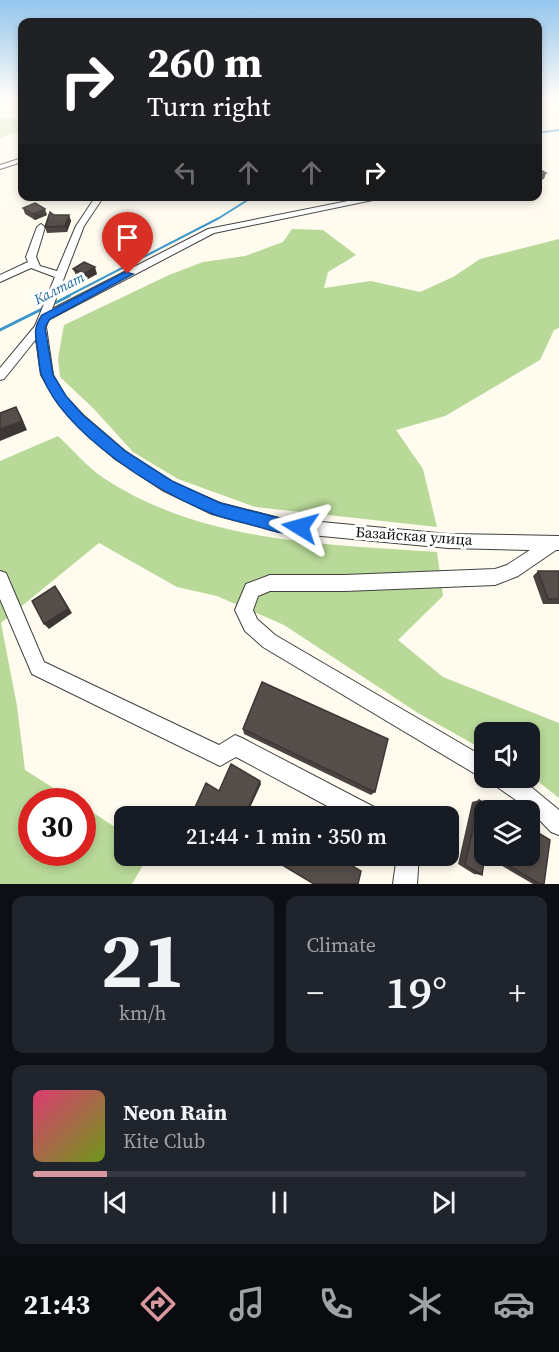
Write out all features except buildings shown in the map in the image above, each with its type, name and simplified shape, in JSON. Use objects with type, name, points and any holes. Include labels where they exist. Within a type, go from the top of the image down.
[{"type":"street","points":[[0,167],[18,161]]},
{"type":"street","points":[[0,376],[45,314],[80,226],[97,201]]},
{"type":"street","points":[[45,314],[211,231],[363,201]]},
{"type":"street","points":[[41,227],[31,257],[36,268],[60,275]]},
{"type":"street","points":[[0,279],[34,263]]},
{"type":"street","name":"Базайская улица","points":[[45,314],[47,375],[62,399],[78,418],[120,455],[148,474],[167,486],[217,509],[279,525],[448,541],[556,543]]},
{"type":"street","points":[[474,762],[269,641],[251,625],[244,610],[252,590],[270,583],[345,583],[495,577],[512,571],[556,543]]},
{"type":"street","points":[[0,579],[38,668],[220,756],[235,745],[349,806]]},
{"type":"street","points":[[517,788],[559,824]]},
{"type":"street","points":[[405,884],[407,866]]},
{"type":"green space","points":[[292,229],[323,230],[356,255],[328,272],[324,288],[371,281],[420,292],[453,277],[480,259],[559,239],[559,328],[554,330],[540,360],[445,416],[396,430],[423,469],[437,527],[255,507],[178,479],[133,452],[93,408],[60,377],[58,358],[64,325],[169,275],[203,262],[245,256],[283,242]]},
{"type":"green space","points":[[58,436],[105,479],[143,500],[183,516],[224,528],[308,542],[437,552],[443,596],[398,640],[443,677],[559,723],[559,798],[540,783],[540,722],[474,722],[474,744],[418,713],[284,625],[217,596],[177,587],[99,543],[1,623],[17,706],[25,770],[53,788],[18,788],[18,866],[96,866],[96,815],[114,826],[114,866],[143,866],[132,884],[0,884],[0,461]]},
{"type":"waterway","name":"Калтат","points":[[66,297],[219,218],[246,201]]},
{"type":"waterway","name":"Калтат","points":[[51,305],[69,296]]},
{"type":"waterway","name":"Калтат","points":[[0,330],[44,308]]},
{"type":"route","points":[[128,274],[46,317],[40,327],[47,375],[62,399],[78,418],[120,455],[167,486],[217,509],[279,525],[300,527]]}]
